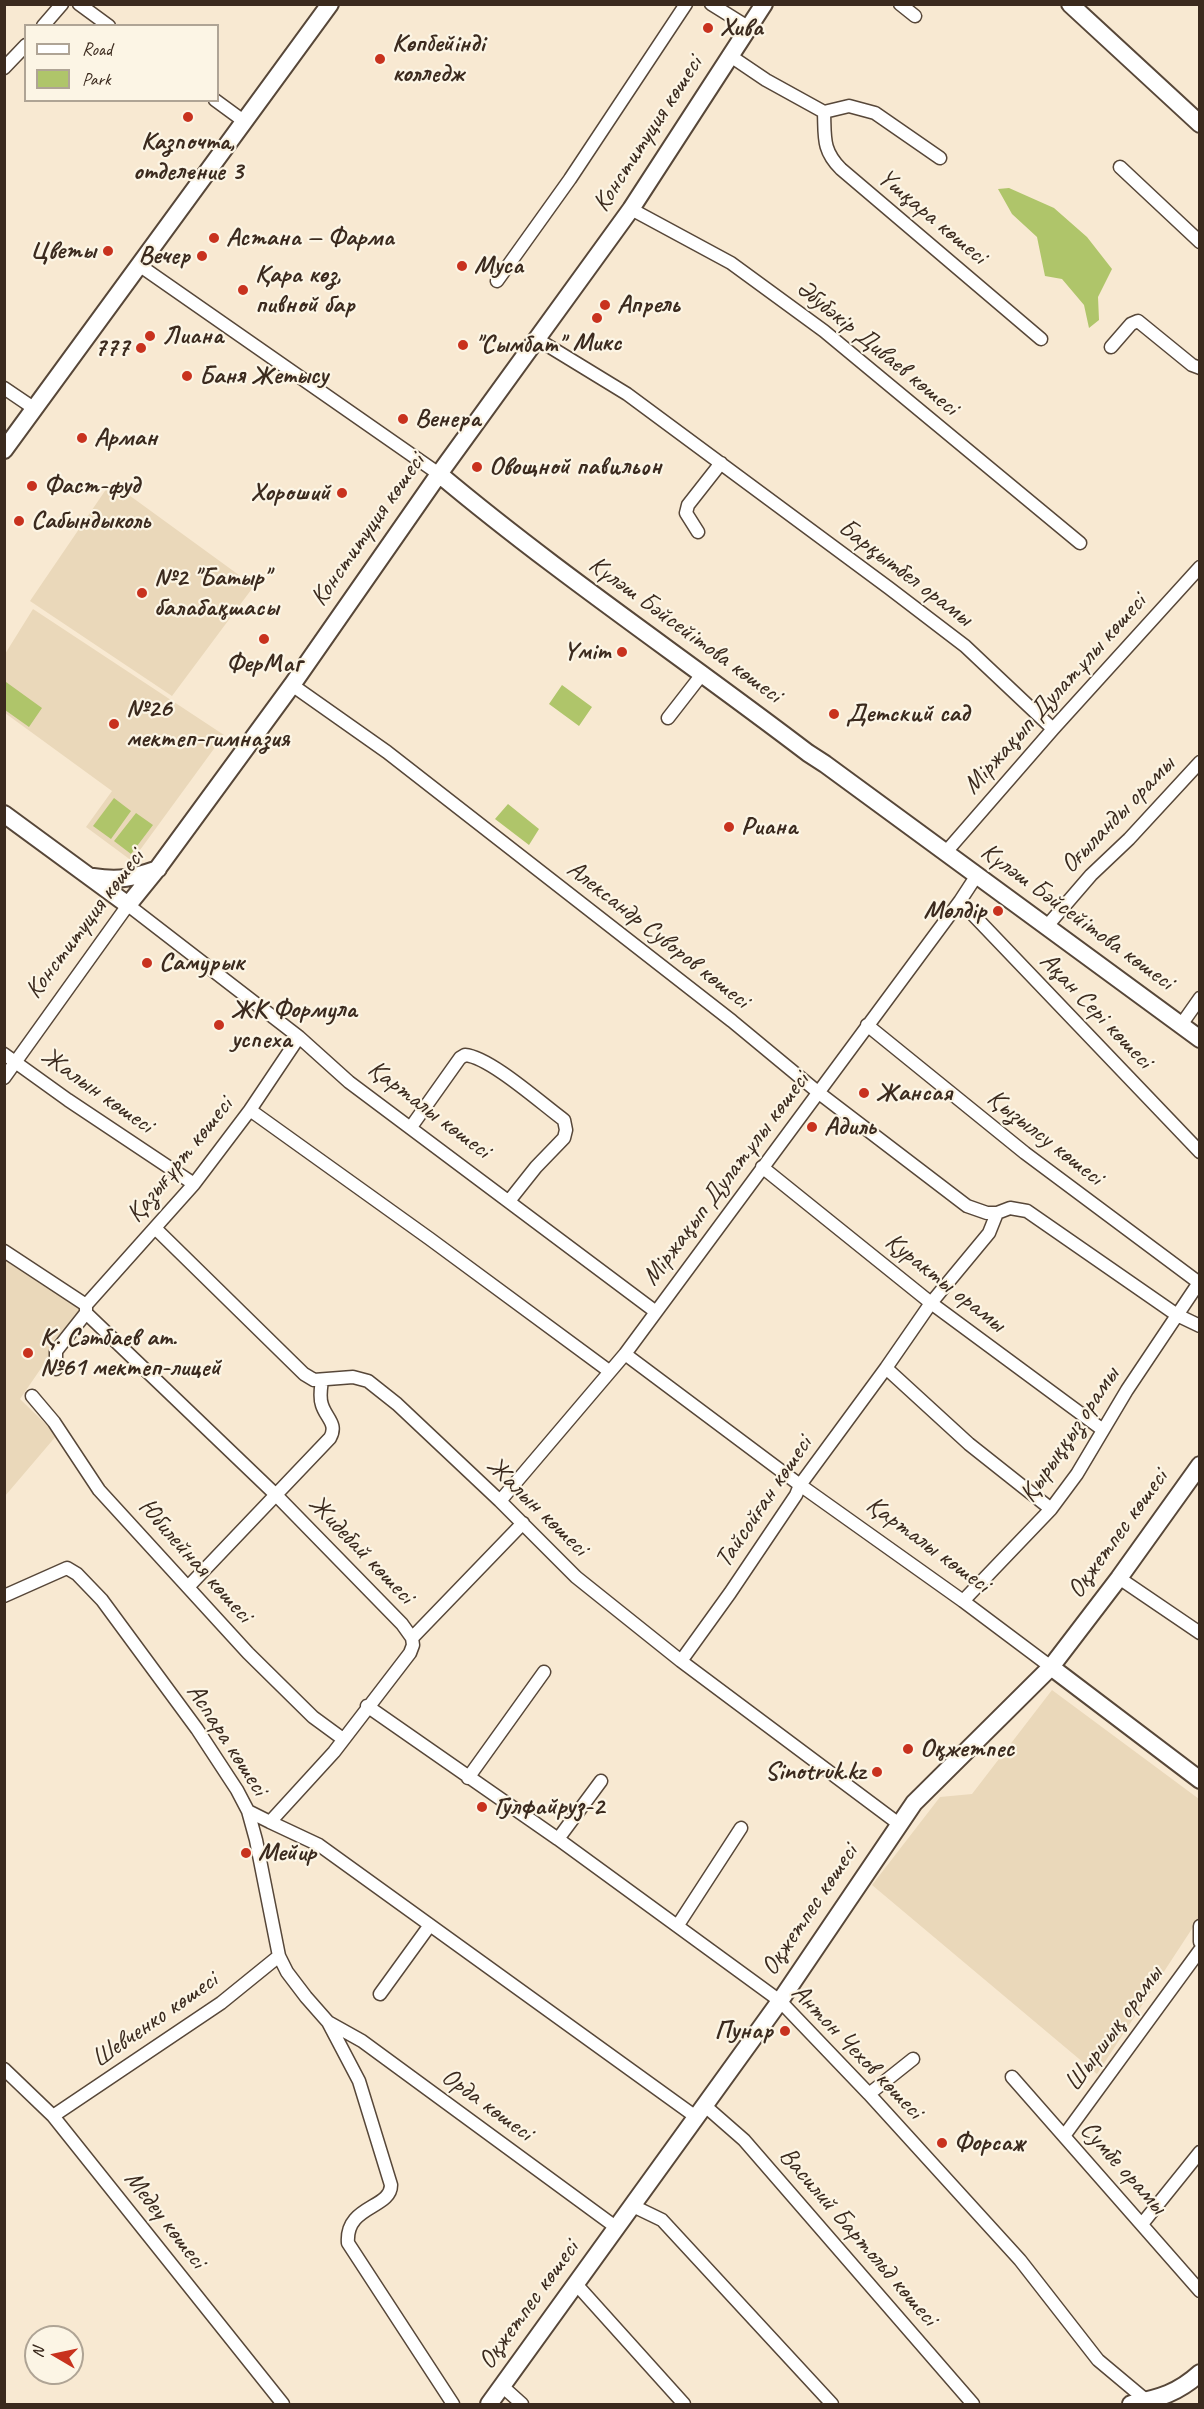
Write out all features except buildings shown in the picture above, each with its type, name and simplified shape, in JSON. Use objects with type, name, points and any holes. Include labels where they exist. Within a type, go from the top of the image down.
[{"type":"street","points":[[45,24],[62,4]]},
{"type":"street","points":[[79,4],[106,24]]},
{"type":"street","points":[[4,450],[330,4]]},
{"type":"street","points":[[497,281],[570,179],[686,4]]},
{"type":"street","points":[[711,4],[748,27]]},
{"type":"street","name":"Конституция көшесі","points":[[4,1078],[128,905],[158,868],[292,685],[439,474],[631,209],[764,4]]},
{"type":"street","points":[[900,4],[915,16]]},
{"type":"street","points":[[1071,4],[1200,124]]},
{"type":"street","points":[[4,68],[24,47]]},
{"type":"street","points":[[729,55],[766,80],[824,112],[849,106],[875,113],[940,158]]},
{"type":"street","points":[[218,102],[245,122]]},
{"type":"street","name":"Үшқара көшесі","points":[[824,112],[825,139],[830,157],[841,169],[1041,339]]},
{"type":"street","points":[[1120,167],[1200,242]]},
{"type":"street","name":"Әбубәкір Диваев көшесі","points":[[631,209],[731,263],[824,331],[1080,543]]},
{"type":"street","name":"Күләш Бәйсейітова көшесі","points":[[139,265],[439,474],[534,550],[1200,1039]]},
{"type":"street","points":[[1111,347],[1131,324],[1138,321],[1192,365],[1200,368]]},
{"type":"street","name":"Барқытбел орамы","points":[[537,339],[627,394],[722,463],[964,646],[1053,729]]},
{"type":"street","points":[[4,388],[35,409]]},
{"type":"street","points":[[698,532],[686,513],[688,505],[722,463]]},
{"type":"street","name":"Міржақып Дулатұлы көшесі","points":[[946,852],[1053,729],[1200,567]]},
{"type":"street","points":[[668,718],[704,673]]},
{"type":"street","name":"Александр Суворов көшесі","points":[[292,685],[387,752],[732,1021],[819,1093],[967,1206],[987,1213],[997,1213]]},
{"type":"street","name":"Оғыланды орамы","points":[[1047,926],[1090,875],[1130,839],[1200,762]]},
{"type":"street","name":"Қарталы көшесі","points":[[4,814],[128,905],[300,1037],[349,1082],[656,1312]]},
{"type":"street","points":[[88,876],[116,880],[130,879],[158,868]]},
{"type":"street","name":"Міржақып Дулатұлы көшесі","points":[[500,1501],[625,1354],[960,902],[977,875]]},
{"type":"street","name":"Ақан Сері көшесі","points":[[960,902],[1200,1152]]},
{"type":"street","points":[[1181,1025],[1200,998]]},
{"type":"street","name":"Қызылсу көшесі","points":[[867,1025],[1025,1153],[1199,1282]]},
{"type":"street","name":"Қазығұрт көшесі","points":[[56,1368],[56,1351],[86,1309],[194,1184],[250,1110],[300,1037]]},
{"type":"street","name":"Жалын көшесі","points":[[4,1054],[68,1100],[194,1184]]},
{"type":"street","points":[[411,1127],[460,1058],[465,1055],[482,1060],[564,1120],[566,1130],[564,1138],[536,1167],[509,1201]]},
{"type":"street","points":[[250,1110],[609,1371]]},
{"type":"street","name":"Қуракты орамы","points":[[762,1167],[931,1302],[1103,1430]]},
{"type":"street","points":[[997,1213],[1010,1208],[1027,1211],[1177,1315],[1200,1326]]},
{"type":"street","name":"Тайсойған көшесі","points":[[681,1661],[730,1593],[796,1495],[800,1485],[886,1368],[931,1302],[989,1233],[997,1213]]},
{"type":"street","points":[[155,1228],[304,1374],[315,1380],[321,1380]]},
{"type":"street","name":"Жидебай көшесі","points":[[4,1251],[86,1309],[402,1623],[412,1638]]},
{"type":"street","name":"Қырыққыз орамы","points":[[963,1601],[1051,1509],[1077,1474],[1199,1282]]},
{"type":"street","name":"Қарталы көшесі","points":[[625,1354],[800,1485],[963,1601],[1200,1780]]},
{"type":"street","points":[[886,1368],[969,1444],[1051,1509]]},
{"type":"street","name":"Жалын көшесі","points":[[321,1380],[352,1377],[368,1381],[397,1404],[500,1501],[576,1577],[681,1661],[899,1824]]},
{"type":"street","name":"Жидебай көшесі","points":[[188,1587],[276,1496],[334,1431],[333,1423],[322,1407],[321,1380]]},
{"type":"street","name":"Юбилейная көшесі","points":[[32,1396],[54,1422],[99,1490],[248,1653],[313,1717],[342,1739]]},
{"type":"street","name":"Оқжетпес көшесі","points":[[489,2404],[780,2001],[899,1824],[929,1786],[1051,1667],[1119,1578],[1200,1465]]},
{"type":"street","points":[[248,1811],[270,1822],[334,1752],[367,1706],[410,1653],[413,1645],[412,1638],[523,1523]]},
{"type":"street","name":"Аспара көшесі","points":[[4,1596],[67,1568],[77,1574],[102,1600],[196,1729],[237,1790],[248,1811],[256,1840],[279,1956],[293,1981],[328,2022],[359,2081],[377,2133],[391,2185],[391,2193],[387,2198],[367,2208],[352,2223],[347,2232],[348,2243],[453,2404]]},
{"type":"street","points":[[1119,1578],[1200,1633]]},
{"type":"street","points":[[468,1778],[544,1672]]},
{"type":"street","name":"Антон Чехов көшесі","points":[[367,1706],[558,1839],[780,2001],[869,2094],[1020,2260],[1098,2360],[1149,2402]]},
{"type":"street","points":[[558,1839],[601,1781]]},
{"type":"street","name":"Василий Бартольд көшесі","points":[[270,1822],[319,1845],[430,1925],[744,2140],[973,2404]]},
{"type":"street","points":[[678,1925],[741,1828]]},
{"type":"street","points":[[380,1994],[430,1925]]},
{"type":"street","points":[[1200,1926],[1200,1942]]},
{"type":"street","name":"Шыршық орамы","points":[[1064,2136],[1200,1950]]},
{"type":"street","name":"Шевченко көшесі","points":[[53,2116],[221,2003],[279,1956]]},
{"type":"street","name":"Орда көшесі","points":[[328,2022],[362,2041],[617,2228]]},
{"type":"street","points":[[869,2094],[913,2059]]},
{"type":"street","name":"Медеу көшесі","points":[[4,2069],[53,2116],[283,2404]]},
{"type":"street","name":"Сумбе орамы","points":[[1012,2077],[1200,2290]]},
{"type":"street","points":[[1142,2224],[1200,2152]]},
{"type":"street","points":[[633,2206],[662,2220],[832,2404]]},
{"type":"street","points":[[576,2284],[684,2404]]},
{"type":"street","points":[[1149,2402],[1185,2386],[1200,2373]]},
{"type":"street","points":[[502,2386],[522,2404]]},
{"type":"shaded area","name":"№2 \"Батыр\" балабақшасы","points":[[111,482],[254,586],[172,696],[30,601]]},
{"type":"shaded area","name":"№26 мектеп-гимназия","points":[[33,609],[224,735],[132,861],[86,827],[112,791],[5,713],[5,654]]},
{"type":"shaded area","name":"Қ. Сәтбаев ат. №61 мектеп-лицей","points":[[5,1259],[83,1307],[20,1399],[57,1435],[5,1496]]},
{"type":"shaded area","points":[[1052,1690],[1199,1799],[1199,1918],[1097,2074],[872,1885],[940,1797],[972,1794]]},
{"type":"green space","points":[[1009,188],[1054,208],[1087,237],[1112,269],[1098,297],[1099,320],[1089,328],[1084,305],[1062,279],[1045,276],[1037,237],[1012,214],[998,189]]},
{"type":"green space","points":[[6,682],[42,708],[29,727],[5,710]]},
{"type":"green space","points":[[562,685],[592,707],[579,726],[549,704]]},
{"type":"green space","points":[[114,798],[131,811],[111,839],[93,826]]},
{"type":"green space","points":[[508,804],[539,829],[529,845],[495,819]]},
{"type":"green space","points":[[136,813],[153,825],[131,854],[114,841]]},
{"type":"place","name":"Хива","points":[[708,28]]},
{"type":"place","name":"Көпбейінді колледж","points":[[380,59]]},
{"type":"place","name":"Казпочта, отделение 3","points":[[188,117]]},
{"type":"place","name":"Астана — Фарма","points":[[214,238]]},
{"type":"place","name":"Цветы","points":[[108,251]]},
{"type":"place","name":"Вечер","points":[[202,256]]},
{"type":"place","name":"Муса","points":[[462,266]]},
{"type":"place","name":"Қара көз, пивной бар","points":[[243,290]]},
{"type":"place","name":"Апрель","points":[[605,305]]},
{"type":"place","name":"Микс","points":[[597,318]]},
{"type":"place","name":"Лиана","points":[[150,336]]},
{"type":"place","name":"\"Сымбат\"","points":[[463,345]]},
{"type":"place","name":"777","points":[[141,348]]},
{"type":"place","name":"Баня Жетысу","points":[[187,376]]},
{"type":"place","name":"Венера","points":[[403,419]]},
{"type":"place","name":"Арман","points":[[82,438]]},
{"type":"place","name":"Овощной павильон","points":[[477,467]]},
{"type":"place","name":"Фаст-фуд","points":[[32,486]]},
{"type":"place","name":"Хороший","points":[[342,493]]},
{"type":"place","name":"Сабындыколь","points":[[19,521]]},
{"type":"place","name":"№2 \"Батыр\" балабақшасы","points":[[142,593]]},
{"type":"place","name":"ФерМаг","points":[[264,639]]},
{"type":"place","name":"Үміт","points":[[622,652]]},
{"type":"place","name":"Детский сад","points":[[834,714]]},
{"type":"place","name":"№26 мектеп-гимназия","points":[[114,724]]},
{"type":"place","name":"Риана","points":[[729,827]]},
{"type":"place","name":"Мөлдiр","points":[[998,911]]},
{"type":"place","name":"Самурык","points":[[147,963]]},
{"type":"place","name":"ЖК Формула успеха","points":[[219,1025]]},
{"type":"place","name":"Жансая","points":[[864,1093]]},
{"type":"place","name":"Адиль","points":[[812,1127]]},
{"type":"place","name":"Қ. Сәтбаев ат. №61 мектеп-лицей","points":[[28,1353]]},
{"type":"place","name":"Оқжетпес","points":[[908,1749]]},
{"type":"place","name":"Sinotruk.kz","points":[[877,1772]]},
{"type":"place","name":"Гулфайруз-2","points":[[482,1807]]},
{"type":"place","name":"Мейир","points":[[246,1853]]},
{"type":"place","name":"Пунар","points":[[785,2031]]},
{"type":"place","name":"Форсаж","points":[[942,2143]]}]
